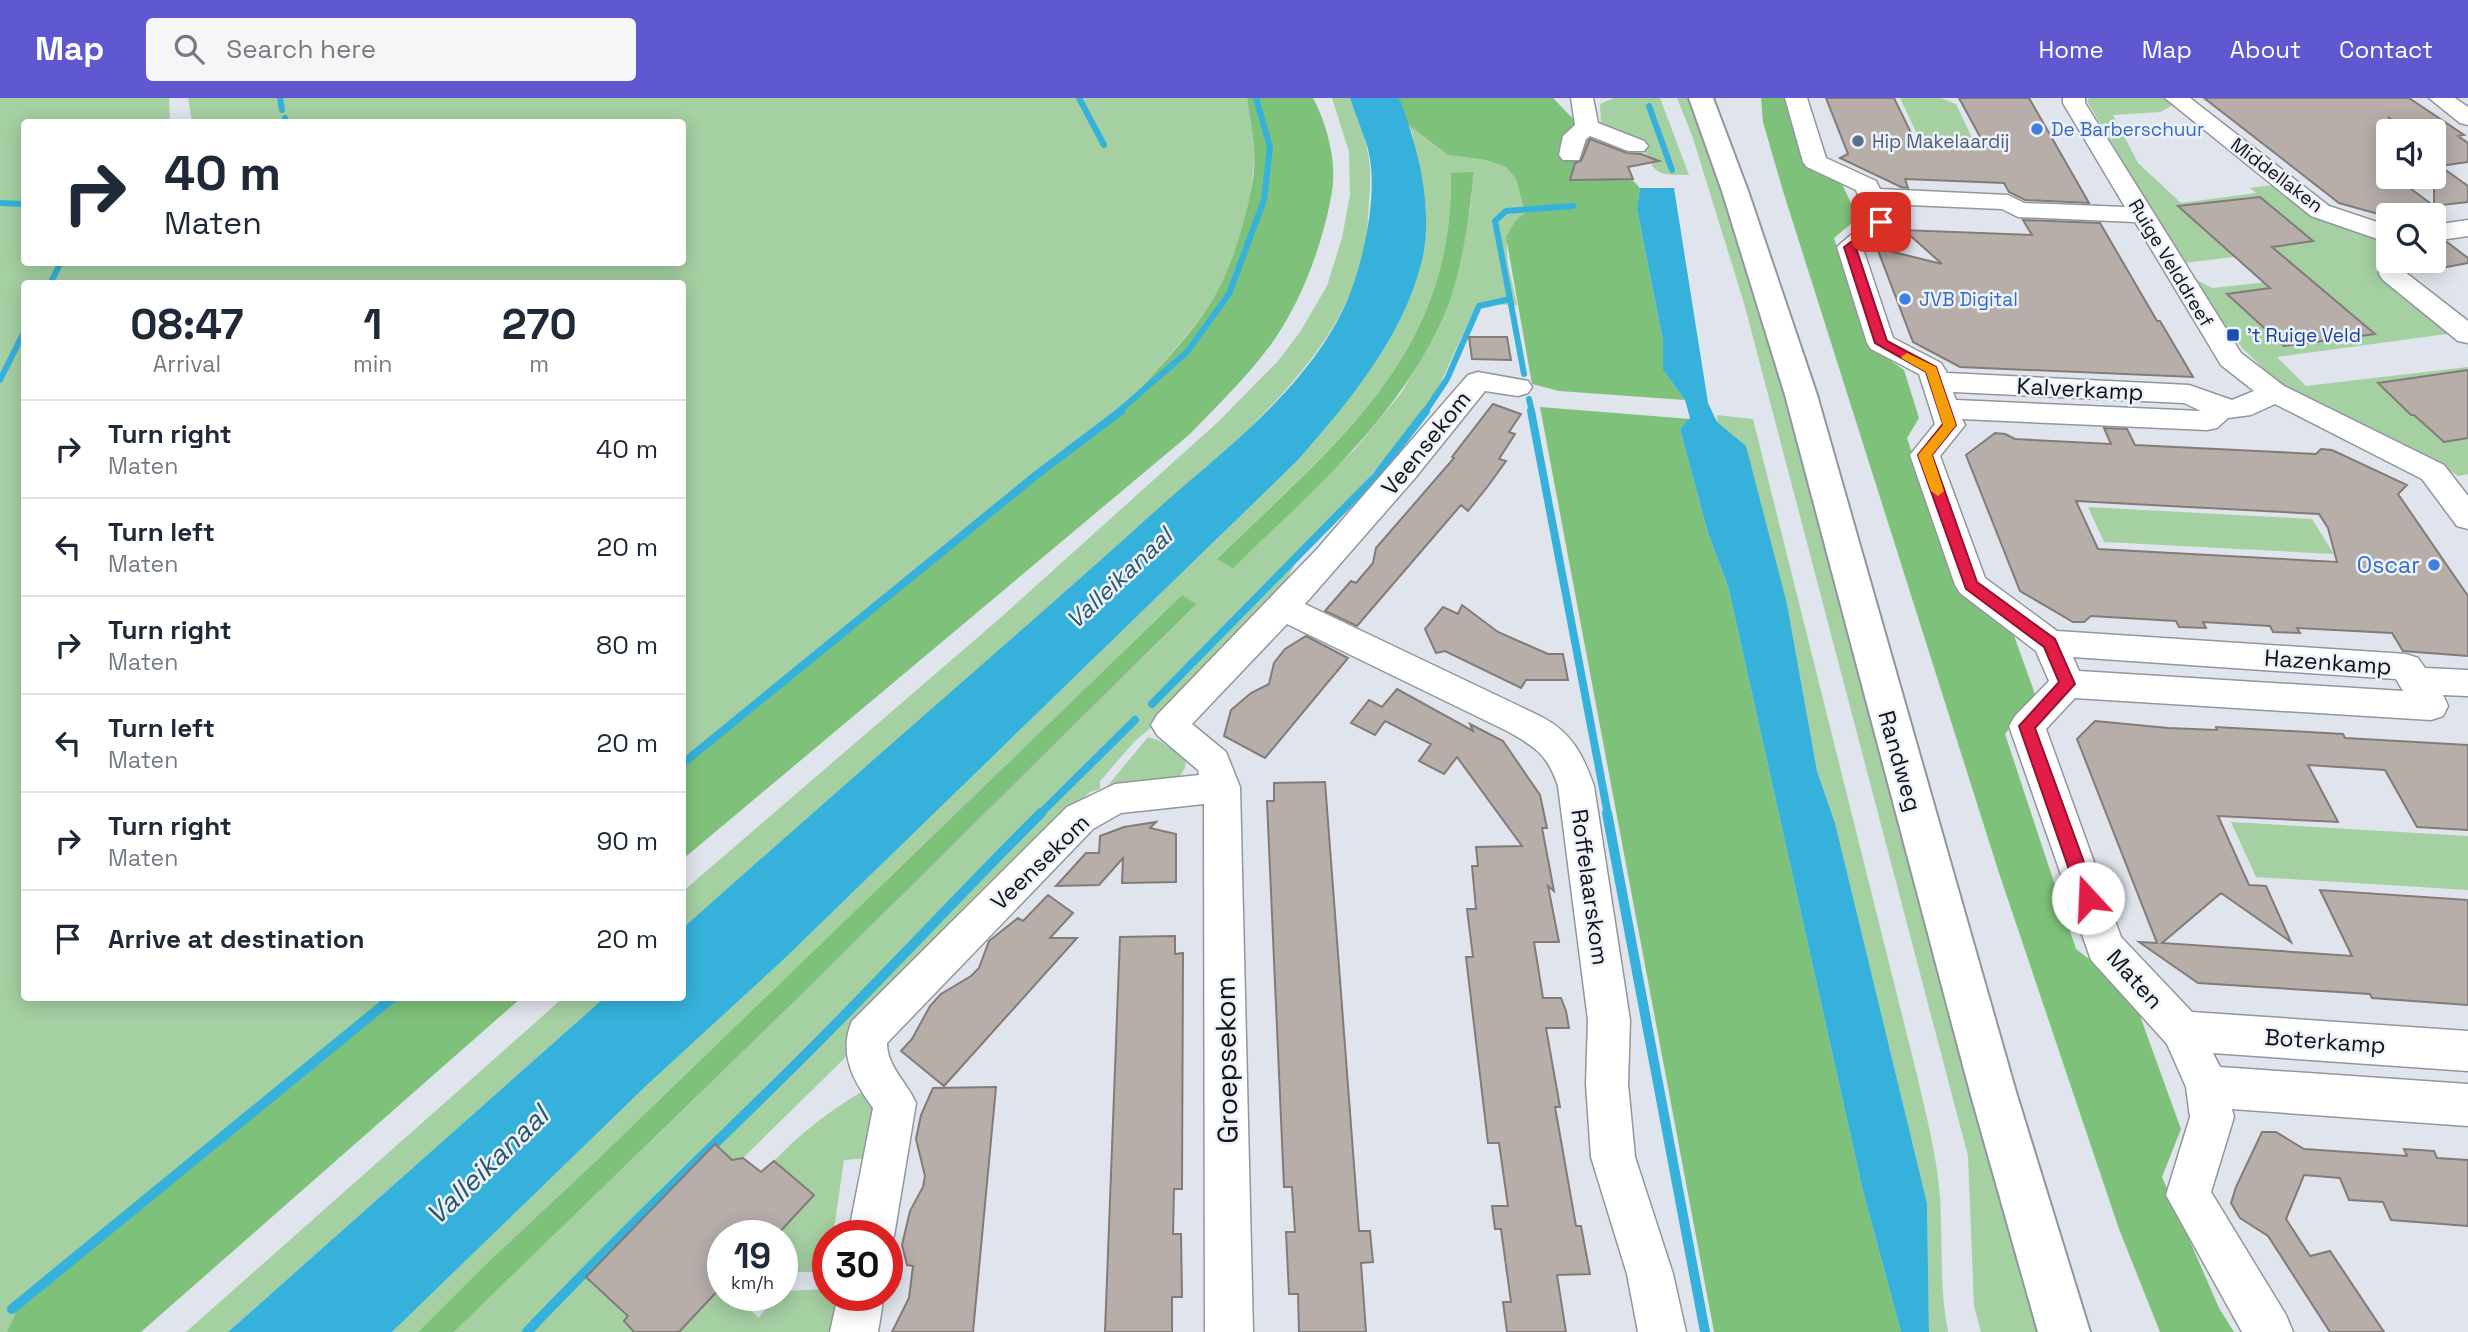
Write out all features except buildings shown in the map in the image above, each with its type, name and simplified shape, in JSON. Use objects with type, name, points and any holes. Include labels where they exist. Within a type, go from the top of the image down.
[{"type":"main road","name":"Randweg","points":[[1701,98],[1735,191],[1801,395],[1993,1092],[2064,1332]]},
{"type":"main road","name":"Randweg","points":[[1719,98],[1735,191]]},
{"type":"street","points":[[1583,98],[1587,127]]},
{"type":"street","points":[[1796,98],[1815,162],[1867,186],[1881,222],[1850,247],[1881,343],[1931,369],[1941,396],[1950,425],[1925,455],[1971,585],[2050,643],[2067,684]]},
{"type":"street","name":"Ruige Velddreef","points":[[2074,98],[2074,103],[2231,359],[2274,392],[2433,472],[2457,487],[2468,518]]},
{"type":"street","name":"Middellaken","points":[[2176,98],[2320,211],[2376,230]]},
{"type":"street","points":[[2440,98],[2468,118]]},
{"type":"street","points":[[1587,127],[1636,146]]},
{"type":"street","points":[[1571,155],[1576,136],[1587,127]]},
{"type":"street","points":[[1874,203],[2014,216],[2018,209],[2142,215]]},
{"type":"street","points":[[2446,231],[2468,228]]},
{"type":"street","points":[[2392,273],[2468,335]]},
{"type":"street","name":"Veensekom","points":[[875,1220],[895,1104],[867,1065],[864,1051],[867,1035],[1080,818],[1115,799],[1223,787],[1213,762],[1169,725],[1284,608],[1422,452],[1478,381],[1518,387]]},
{"type":"street","name":"Kalverkamp","points":[[1941,396],[2207,421],[2220,410],[2243,409],[2274,392]]},
{"type":"street","name":"Roffelaarskom","points":[[1284,608],[1552,738],[1566,755],[1576,786],[1609,1020],[1606,1084],[1613,1157],[1650,1273],[1662,1332]]},
{"type":"street","name":"Hazenkamp","points":[[2050,643],[2406,667],[2431,706],[2067,684]]},
{"type":"street","points":[[2416,681],[2468,684]]},
{"type":"street","name":"Maten","points":[[2067,684],[2027,726],[2105,947],[2182,1031],[2207,1087],[2212,1117],[2188,1195],[2269,1332]]},
{"type":"street","name":"Groepsekom","points":[[1223,787],[1230,1332]]},
{"type":"street","name":"Boterkamp","points":[[2182,1031],[2468,1051]]},
{"type":"street","points":[[2207,1087],[2468,1105]]},
{"type":"street","points":[[854,1332],[858,1311]]},
{"type":"green space","points":[[0,98],[169,98],[170,119],[21,119],[21,266],[686,266],[686,119],[192,119],[188,98],[1247,98],[1254,157],[1246,214],[1234,254],[1218,291],[1191,330],[1133,397],[686,761],[686,280],[21,280],[21,1001],[387,1001],[20,1303],[7,1332],[0,1332]]},
{"type":"green space","points":[[1247,98],[1313,98],[1323,119],[1333,168],[1332,191],[1317,252],[1291,312],[1269,347],[1241,381],[1190,434],[686,856],[686,761],[1133,397],[1194,326],[1220,287],[1238,242],[1253,179],[1253,138]]},
{"type":"green space","points":[[1332,98],[1350,98],[1369,158],[1370,183],[1364,252],[1354,285],[1340,315],[1322,344],[1279,397],[1231,446],[686,925],[686,889],[998,620],[1218,422],[1278,361],[1300,332],[1327,286],[1342,238],[1350,195],[1349,152]]},
{"type":"green space","points":[[1399,98],[1553,98],[1640,188],[1637,209],[1663,341],[1663,370],[1685,400],[1559,391],[1532,384],[1506,237],[1516,220],[1525,213],[1516,179],[1506,167],[1486,160],[1448,155],[1407,124]]},
{"type":"green space","points":[[1614,98],[1660,98],[1689,175],[1658,171],[1646,153],[1640,149],[1646,144],[1601,124],[1600,104]]},
{"type":"green space","points":[[1677,98],[1691,98],[1765,325],[2041,1332],[1981,1332],[1974,1306],[1968,1156],[1744,303],[1692,135]]},
{"type":"green space","points":[[1761,98],[1784,98],[1807,166],[1841,182],[1858,218],[1834,238],[1869,346],[1904,370],[1919,418],[1907,438],[1958,592],[2012,630],[2035,694],[2005,734],[2076,949],[2131,991],[2181,1129],[2162,1177],[2219,1308],[2234,1332],[2160,1332],[2119,1229],[1999,873],[1783,191],[1763,122]]},
{"type":"green space","points":[[1900,98],[1941,98],[1956,104],[1973,140],[1919,138]]},
{"type":"green space","points":[[2089,98],[2166,98],[2175,104],[2160,112],[2113,115],[2138,163],[2181,203],[2256,193],[2250,188],[2273,185],[2306,213],[2376,235],[2376,273],[2387,273],[2454,333],[2277,357],[2306,386],[2468,367],[2468,474],[2458,476],[2433,459],[2279,383],[2242,348],[2199,290],[2195,279],[2212,288],[2303,278],[2276,252],[2183,263],[2087,101]]},
{"type":"green space","points":[[1407,124],[1448,155],[1486,160],[1506,167],[1516,179],[1525,213],[1510,233],[1507,255],[1517,305],[1477,304],[1433,399],[1401,441],[1298,557],[1280,594],[1166,715],[1135,741],[1100,781],[1100,789],[1090,792],[1035,843],[855,1048],[743,1158],[732,1160],[715,1145],[594,1285],[628,1316],[624,1322],[634,1332],[454,1332],[800,996],[1195,604],[1182,595],[418,1332],[392,1332],[647,1085],[783,960],[1297,461],[1320,435],[1384,349],[1415,285],[1423,251],[1426,216],[1412,132]],"holes":[[[1451,173],[1474,173],[1470,210],[1453,288],[1441,322],[1402,392],[1355,449],[1233,567],[1218,558],[1304,475],[1380,391],[1409,345],[1432,294],[1447,237]]]},
{"type":"green space","points":[[1474,172],[1470,209],[1454,287],[1441,322],[1422,359],[1375,424],[1321,483],[1233,568],[1217,559],[1344,434],[1379,391],[1409,345],[1432,294],[1447,237],[1451,173]]},
{"type":"green space","points":[[1540,407],[1690,419],[1680,429],[1708,533],[1728,586],[1863,1191],[1901,1332],[1714,1332]]},
{"type":"green space","points":[[1717,415],[1753,419],[1931,1136],[1940,1197],[1942,1282],[1948,1332],[1929,1332],[1927,1203],[1835,823],[1817,771],[1787,604],[1717,422]]},
{"type":"green space","points":[[2088,507],[2312,519],[2334,554],[2104,542]]},
{"type":"green space","points":[[1182,595],[1196,604],[800,996],[454,1332],[418,1332],[486,1264]]},
{"type":"green space","points":[[1148,737],[1160,741],[1186,759],[1185,768],[1178,779],[1147,788],[1105,789]]},
{"type":"green space","points":[[2231,822],[2468,836],[2468,890],[2256,877]]},
{"type":"green space","points":[[387,1001],[518,1001],[141,1332],[7,1332],[20,1303]]},
{"type":"green space","points":[[560,1001],[601,1001],[228,1332],[186,1332]]},
{"type":"green space","points":[[863,1091],[874,1094],[871,1158],[844,1160],[835,1220],[812,1220],[812,1272],[798,1272],[798,1220],[790,1220],[813,1195],[774,1161],[839,1106]]},
{"type":"green space","points":[[798,1290],[812,1290],[812,1311],[847,1311],[843,1332],[679,1332],[707,1301],[707,1311],[751,1311],[759,1318],[764,1311],[798,1311]]},
{"type":"water","name":"Valleikanaal","points":[[1350,98],[1399,98],[1418,158],[1425,201],[1425,244],[1421,264],[1401,318],[1387,344],[1335,417],[1297,461],[783,960],[647,1085],[392,1332],[228,1332],[601,1001],[686,1001],[686,925],[1266,412],[1304,371],[1335,325],[1347,301],[1359,266],[1371,203],[1371,163]]},
{"type":"water","points":[[1640,188],[1674,188],[1708,403],[1717,422],[1746,446],[1787,604],[1817,771],[1835,823],[1927,1203],[1929,1332],[1901,1332],[1863,1191],[1728,586],[1708,533],[1680,429],[1690,418],[1685,400],[1663,370],[1663,341],[1637,209]]},
{"type":"waterway","points":[[280,98],[282,110]]},
{"type":"waterway","points":[[1079,98],[1104,145]]},
{"type":"waterway","points":[[1118,412],[1187,352],[1229,294],[1264,200],[1270,147],[1256,98]]},
{"type":"waterway","points":[[1649,106],[1672,170]]},
{"type":"waterway","points":[[0,203],[21,204]]},
{"type":"waterway","points":[[1510,299],[1495,221],[1506,211],[1573,206]]},
{"type":"waterway","points":[[52,280],[59,266]]},
{"type":"waterway","points":[[1425,412],[1447,379],[1479,306],[1510,299]]},
{"type":"waterway","points":[[1510,299],[1524,374]]},
{"type":"waterway","points":[[0,380],[21,338]]},
{"type":"waterway","points":[[1529,399],[1532,412]]},
{"type":"waterway","points":[[686,761],[1035,476],[1121,411]]},
{"type":"waterway","points":[[1152,704],[1376,476],[1426,411]]},
{"type":"waterway","points":[[1531,411],[1608,815]]},
{"type":"waterway","points":[[1040,814],[1135,720]]},
{"type":"waterway","points":[[1607,813],[1705,1332]]},
{"type":"waterway","points":[[527,1332],[625,1231],[824,1036],[1040,814]]},
{"type":"waterway","points":[[12,1309],[388,1001]]},
{"type":"slow traffic","points":[[1907,357],[1931,369],[1950,425],[1925,455],[1938,491]]},
{"type":"place","name":"De Barberschuur","points":[[2037,129]]},
{"type":"place","name":"Hip Makelaardij","points":[[1858,141]]},
{"type":"place","name":"JVB Digital","points":[[1905,299]]},
{"type":"place","name":"'t Ruige Veld","points":[[2233,335]]},
{"type":"place","name":"Oscar","points":[[2434,565]]},
{"type":"route","points":[[1881,222],[1850,247],[1881,343],[1931,369],[1937,382],[1950,425],[1925,455],[1971,585],[2050,643],[2067,684],[2027,726],[2088,898]]}]
